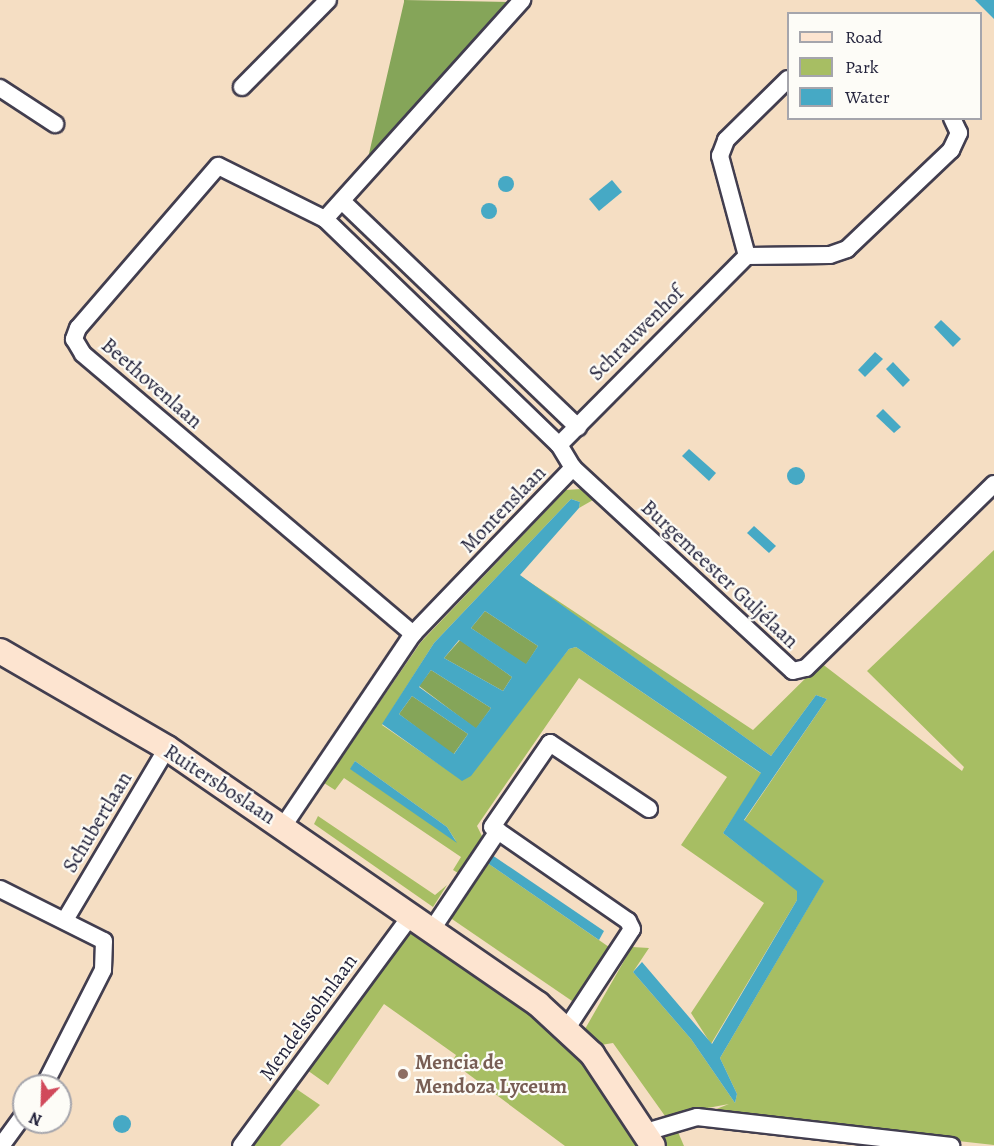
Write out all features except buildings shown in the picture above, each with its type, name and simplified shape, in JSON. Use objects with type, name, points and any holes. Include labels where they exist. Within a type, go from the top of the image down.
[{"type":"street","points":[[242,87],[328,0]]},
{"type":"street","points":[[325,219],[522,0]]},
{"type":"street","points":[[787,81],[726,140],[720,156],[747,255],[830,255],[847,249],[951,150],[958,133],[953,120]]},
{"type":"street","points":[[0,88],[55,123]]},
{"type":"street","name":"Beethovenlaan","points":[[325,219],[218,166],[78,328],[74,339],[83,354],[413,634]]},
{"type":"street","points":[[342,201],[578,427]]},
{"type":"street","name":"Montenslaan","points":[[284,825],[413,634],[573,468],[559,445],[325,219]]},
{"type":"street","name":"Schrauwenhof","points":[[559,445],[747,255]]},
{"type":"street","name":"Burgemeester Guljélaan","points":[[573,468],[793,671],[806,668],[994,484]]},
{"type":"street","name":"Ruitersboslaan","points":[[0,651],[167,748],[284,825],[433,928],[567,1028],[607,1073],[650,1139],[698,1117],[951,1146]]},
{"type":"street","points":[[567,1028],[632,929],[628,921],[492,827],[550,743],[650,809]]},
{"type":"street","name":"Schubertlaan","points":[[65,920],[167,748]]},
{"type":"street","points":[[433,928],[498,831]]},
{"type":"street","points":[[0,889],[104,941],[107,957],[50,1074]]},
{"type":"street","name":"Mendelssohnlaan","points":[[241,1146],[412,914]]},
{"type":"street","points":[[1,1146],[12,1131]]},
{"type":"green space","points":[[404,0],[514,2],[368,158],[404,2]]},
{"type":"green space","points":[[581,489],[593,500],[579,508],[580,502],[571,499],[434,643],[382,725],[462,780],[569,649],[576,647],[762,774],[723,833],[798,891],[797,900],[711,1044],[691,1013],[764,903],[681,845],[727,777],[579,678],[477,826],[484,840],[458,873],[453,870],[461,857],[344,778],[335,790],[324,783],[421,642],[566,490]],"holes":[[[355,761],[447,827],[456,841],[351,769]]]},
{"type":"green space","points":[[994,550],[994,1145],[706,1113],[729,1104],[665,1116],[613,1043],[601,1045],[585,1029],[632,947],[649,948],[633,972],[691,1039],[735,1103],[737,1094],[720,1058],[823,882],[744,821],[827,699],[816,695],[771,756],[519,575],[753,730],[821,663],[962,771],[964,767],[867,671]]},
{"type":"green space","points":[[485,611],[538,646],[526,665],[471,628]]},
{"type":"green space","points":[[460,640],[512,677],[503,691],[444,658]]},
{"type":"green space","points":[[431,670],[491,708],[476,729],[419,686]]},
{"type":"green space","points":[[412,696],[468,734],[453,755],[399,714]]},
{"type":"green space","points":[[318,816],[435,895],[447,885],[433,907],[314,824]]},
{"type":"green space","points":[[486,862],[609,947],[575,1003],[449,917]]},
{"type":"green space","points":[[412,927],[523,1002],[586,1058],[642,1146],[565,1146],[452,1062],[456,1055],[384,1004],[328,1085],[307,1070]]},
{"type":"green space","points":[[295,1088],[320,1105],[280,1146],[253,1146]]},
{"type":"green space","points":[[675,1125],[684,1146],[667,1146],[663,1134]]},
{"type":"water","points":[[975,0],[994,0],[994,19]]},
{"type":"water","points":[[503,176],[509,176],[514,184],[512,190],[503,192],[498,187],[498,181]]},
{"type":"water","points":[[612,180],[622,192],[599,211],[589,199]]},
{"type":"water","points":[[486,203],[492,203],[497,211],[495,217],[486,219],[481,214],[481,208]]},
{"type":"water","points":[[941,320],[961,339],[953,347],[934,327]]},
{"type":"water","points":[[875,352],[883,359],[865,377],[858,370]]},
{"type":"water","points":[[893,362],[910,380],[903,387],[886,369]]},
{"type":"water","points":[[883,409],[901,427],[894,433],[876,416]]},
{"type":"water","points":[[689,449],[716,473],[709,481],[682,456]]},
{"type":"water","points":[[796,467],[802,470],[805,476],[802,482],[796,485],[790,482],[787,476],[790,470]]},
{"type":"water","points":[[571,499],[580,502],[579,508],[520,575],[771,756],[816,695],[827,699],[744,820],[824,881],[720,1058],[737,1094],[735,1103],[691,1039],[633,972],[642,962],[712,1044],[797,900],[797,891],[723,833],[761,773],[576,647],[569,649],[471,776],[462,781],[382,724],[434,643]],"holes":[[[485,611],[538,646],[526,664],[471,628]],[[459,640],[512,677],[503,691],[444,658]],[[431,670],[491,708],[476,728],[419,687]],[[412,696],[468,734],[454,754],[399,714]]]},
{"type":"water","points":[[754,526],[776,546],[769,553],[747,533]]},
{"type":"water","points":[[355,761],[447,827],[457,843],[350,769]]},
{"type":"water","points":[[492,855],[604,931],[599,940],[486,862]]},
{"type":"water","points":[[122,1115],[128,1118],[131,1124],[128,1130],[122,1133],[116,1130],[113,1124],[116,1118]]},
{"type":"place","name":"Mencia de Mendoza Lyceum","points":[[403,1074]]}]
